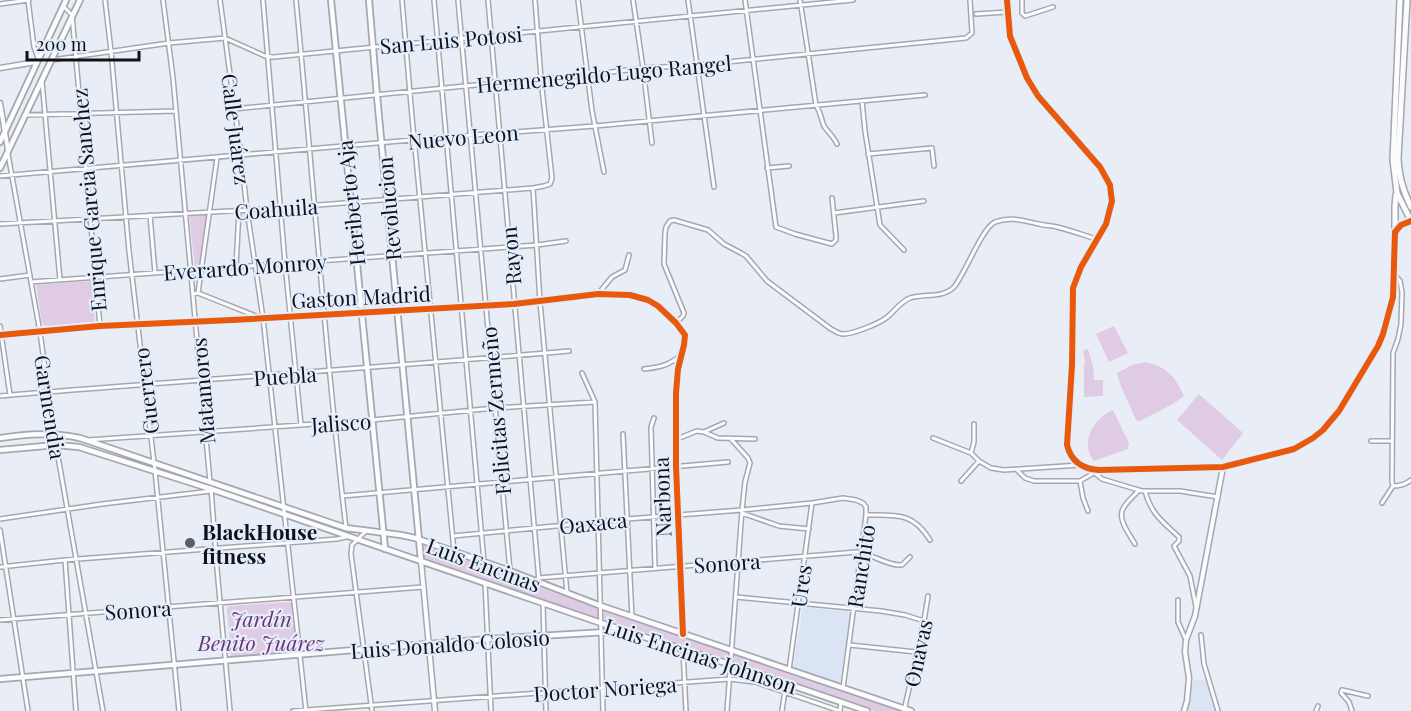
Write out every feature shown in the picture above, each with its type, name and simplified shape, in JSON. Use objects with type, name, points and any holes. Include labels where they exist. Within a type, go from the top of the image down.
[{"type":"highway","points":[[1395,232],[1396,193],[1393,160],[1400,0]]},
{"type":"highway","points":[[1407,0],[1398,158],[1399,176],[1411,207]]},
{"type":"highway","points":[[1396,193],[1411,221]]},
{"type":"main road","points":[[0,141],[66,0]]},
{"type":"main road","points":[[0,168],[80,0]]},
{"type":"main road","name":"Heriberto Aja","points":[[331,0],[385,549]]},
{"type":"main road","name":"Revolucion","points":[[369,0],[376,96],[421,561]]},
{"type":"main road","name":"Luis Encinas","points":[[0,438],[54,434],[87,440],[346,528],[419,539],[539,581],[567,594],[632,617],[910,711]]},
{"type":"main road","name":"Luis Encinas Johnson","points":[[0,450],[56,445],[79,447],[285,514],[867,711]]},
{"type":"main road","name":"Luis Donaldo Colosio","points":[[0,679],[488,639],[627,631]]},
{"type":"street","points":[[0,4],[28,0],[37,60],[0,68]]},
{"type":"street","name":"Guerrero","points":[[105,0],[131,275],[158,497],[180,711]]},
{"type":"street","name":"Matamoros","points":[[163,0],[170,43],[230,711]]},
{"type":"street","name":"Calle Juárez","points":[[220,0],[263,318],[306,710]]},
{"type":"street","points":[[263,0],[301,425]]},
{"type":"street","points":[[296,0],[318,261],[346,528]]},
{"type":"street","points":[[402,0],[454,551]]},
{"type":"street","points":[[434,0],[484,562]]},
{"type":"street","name":"Felicitas Zermeño","points":[[458,0],[510,572]]},
{"type":"street","name":"Rayon","points":[[488,0],[539,581]]},
{"type":"street","points":[[535,0],[546,129]]},
{"type":"street","points":[[578,0],[595,126],[604,172]]},
{"type":"street","points":[[633,0],[652,143]]},
{"type":"street","points":[[688,0],[714,187]]},
{"type":"street","points":[[745,0],[776,227],[832,244],[836,240],[832,198]]},
{"type":"street","points":[[800,0],[816,105],[824,126],[837,144]]},
{"type":"street","name":"San Luis Potosi","points":[[52,60],[170,43],[225,38],[268,56],[301,54],[853,0]]},
{"type":"street","name":"Hermenegildo Lugo Rangel","points":[[234,109],[966,38],[972,33],[970,0]]},
{"type":"street","points":[[1007,0],[1012,44],[1027,78],[1038,96],[1100,167],[1110,185],[1112,201],[1110,214],[1081,267],[1073,288],[1072,365],[1067,445],[1069,452],[1080,465],[1106,480],[1139,490],[1180,491],[1218,497]]},
{"type":"street","points":[[1022,0],[1025,16],[1053,7]]},
{"type":"street","points":[[63,6],[72,15]]},
{"type":"street","points":[[976,14],[1008,12]]},
{"type":"street","name":"Enrique Garcia Sanchez","points":[[72,15],[100,326]]},
{"type":"street","points":[[42,81],[60,279]]},
{"type":"street","name":"Nuevo Leon","points":[[0,176],[595,126],[925,95]]},
{"type":"street","points":[[861,101],[880,225],[904,250]]},
{"type":"street","name":"Garmendia","points":[[0,103],[40,332],[54,434],[103,711]]},
{"type":"street","points":[[25,115],[176,111]]},
{"type":"street","name":"Coahuila","points":[[0,224],[281,208],[533,188],[550,184],[552,178],[546,129]]},
{"type":"street","points":[[868,154],[932,148],[934,166]]},
{"type":"street","points":[[198,293],[217,158]]},
{"type":"street","points":[[767,168],[789,166]]},
{"type":"street","points":[[533,188],[540,302],[567,594]]},
{"type":"street","points":[[834,213],[924,201]]},
{"type":"street","points":[[236,267],[239,210]]},
{"type":"street","points":[[150,215],[155,273]]},
{"type":"street","points":[[644,369],[666,366],[682,354],[685,335],[676,323],[684,313],[666,272],[664,258],[666,227],[670,221],[674,220],[708,230],[746,256],[767,281],[831,329],[842,334],[879,322],[907,299],[942,294],[953,288],[987,228],[994,222],[1022,219],[1097,240]]},
{"type":"street","points":[[1017,470],[1025,478],[1034,481],[1080,481],[1093,471],[1223,467],[1294,449],[1313,438],[1332,420],[1378,346],[1391,307],[1395,232],[1401,225],[1411,221]]},
{"type":"street","name":"Everardo Monroy","points":[[31,282],[566,241]]},
{"type":"street","points":[[598,294],[612,277],[625,270],[629,255]]},
{"type":"street","points":[[0,279],[30,274]]},
{"type":"street","points":[[1394,274],[1400,281],[1402,292],[1401,324],[1393,353],[1392,482],[1394,486]]},
{"type":"street","points":[[193,294],[198,293],[263,318]]},
{"type":"street","name":"Gaston Madrid","points":[[1,335],[100,326],[485,306],[540,302],[598,294],[630,295],[648,300],[676,323]]},
{"type":"street","points":[[0,326],[10,395]]},
{"type":"street","name":"Puebla","points":[[0,396],[367,369],[569,351]]},
{"type":"street","name":"Narbona","points":[[682,354],[676,393],[676,466],[683,634]]},
{"type":"street","points":[[582,373],[595,402],[603,711]]},
{"type":"street","name":"Jalisco","points":[[87,440],[595,402]]},
{"type":"street","points":[[654,418],[651,427],[655,568]]},
{"type":"street","points":[[704,432],[724,423]]},
{"type":"street","points":[[971,453],[974,442],[974,424]]},
{"type":"street","points":[[676,438],[697,431],[714,438],[755,439]]},
{"type":"street","points":[[623,434],[632,617]]},
{"type":"street","points":[[933,438],[971,453],[991,468],[1017,470],[1080,465]]},
{"type":"street","points":[[727,711],[742,511],[745,482],[750,463],[746,455],[731,439]]},
{"type":"street","points":[[1371,441],[1392,441]]},
{"type":"street","points":[[961,481],[979,461]]},
{"type":"street","points":[[342,496],[728,462]]},
{"type":"street","points":[[1184,711],[1189,678],[1185,652],[1186,640],[1196,609],[1223,467]]},
{"type":"street","points":[[1382,503],[1394,486],[1411,480]]},
{"type":"street","points":[[1080,481],[1088,511]]},
{"type":"street","points":[[0,519],[211,490]]},
{"type":"street","points":[[1135,544],[1121,515],[1123,508],[1139,490]]},
{"type":"street","points":[[1145,491],[1155,514],[1179,537],[1179,541],[1174,546],[1190,576],[1196,609]]},
{"type":"street","name":"Oaxaca","points":[[453,536],[654,516],[742,511],[843,498],[865,504],[866,514]]},
{"type":"street","name":"Ures","points":[[789,670],[812,503]]},
{"type":"street","points":[[742,511],[779,526],[809,529]]},
{"type":"street","name":"Ranchito","points":[[843,688],[866,514],[904,517],[921,526],[930,540]]},
{"type":"street","points":[[0,530],[28,711]]},
{"type":"street","points":[[366,531],[351,549],[372,711]]},
{"type":"street","points":[[0,567],[337,539],[348,536]]},
{"type":"street","name":"Sonora","points":[[539,581],[630,570],[861,552],[899,566],[910,557]]},
{"type":"street","points":[[65,560],[76,711]]},
{"type":"street","points":[[421,561],[435,711]]},
{"type":"street","points":[[485,583],[491,711]]},
{"type":"street","name":"Sonora","points":[[0,620],[423,587]]},
{"type":"street","name":"Onavas","points":[[904,710],[928,596]]},
{"type":"street","points":[[736,597],[894,612],[924,621]]},
{"type":"street","points":[[1178,600],[1178,622],[1186,640]]},
{"type":"street","points":[[543,602],[546,711]]},
{"type":"street","points":[[1201,635],[1206,672],[1218,711]]},
{"type":"street","points":[[850,645],[917,652]]},
{"type":"street","points":[[683,649],[686,711]]},
{"type":"street","points":[[755,682],[757,673]]},
{"type":"street","name":"Doctor Noriega","points":[[293,711],[729,679],[755,682],[840,711]]},
{"type":"street","points":[[782,711],[786,683]]},
{"type":"street","points":[[1352,711],[1349,702],[1341,693],[1342,690],[1368,696]]},
{"type":"street","points":[[840,711],[841,702]]},
{"type":"street","points":[[1316,711],[1318,706]]},
{"type":"shaded area","points":[[803,607],[851,612],[842,684],[793,668]]},
{"type":"shaded area","points":[[1206,679],[1215,711],[1186,711],[1193,680]]},
{"type":"green space","points":[[208,214],[200,268],[195,269],[189,215]]},
{"type":"green space","points":[[92,281],[95,322],[93,324],[52,328],[42,323],[36,285]]},
{"type":"green space","points":[[1114,326],[1128,353],[1109,362],[1096,334]]},
{"type":"green space","points":[[1088,349],[1093,364],[1094,380],[1103,380],[1103,396],[1084,397],[1083,350]]},
{"type":"green space","points":[[1146,362],[1170,373],[1184,396],[1140,421],[1136,420],[1117,373],[1132,365]]},
{"type":"green space","points":[[1199,394],[1243,433],[1222,460],[1177,420]]},
{"type":"green space","points":[[1113,410],[1129,443],[1128,449],[1094,461],[1088,447],[1088,439],[1100,419]]},
{"type":"green space","points":[[423,544],[599,609],[599,619],[424,560]]},
{"type":"green space","name":"Jardín Benito Juárez","points":[[292,603],[296,650],[231,657],[228,606]]},
{"type":"green space","points":[[604,610],[731,653],[729,662],[604,619]]},
{"type":"green space","points":[[735,655],[901,711],[874,711],[733,663]]},
{"type":"cycle path","points":[[1007,0],[1010,36],[1027,78],[1038,96],[1100,167],[1110,185],[1112,201],[1106,224],[1081,267],[1073,288],[1072,365],[1067,445],[1071,456],[1082,466],[1099,470],[1223,467],[1294,449],[1313,438],[1339,411],[1378,346],[1393,297],[1395,232],[1401,225],[1411,221]]},
{"type":"cycle path","points":[[0,335],[100,326],[514,304],[598,294],[630,295],[648,300],[676,323],[685,335],[676,393],[676,466],[683,634]]},
{"type":"place","name":"BlackHouse fitness","points":[[190,543]]}]
